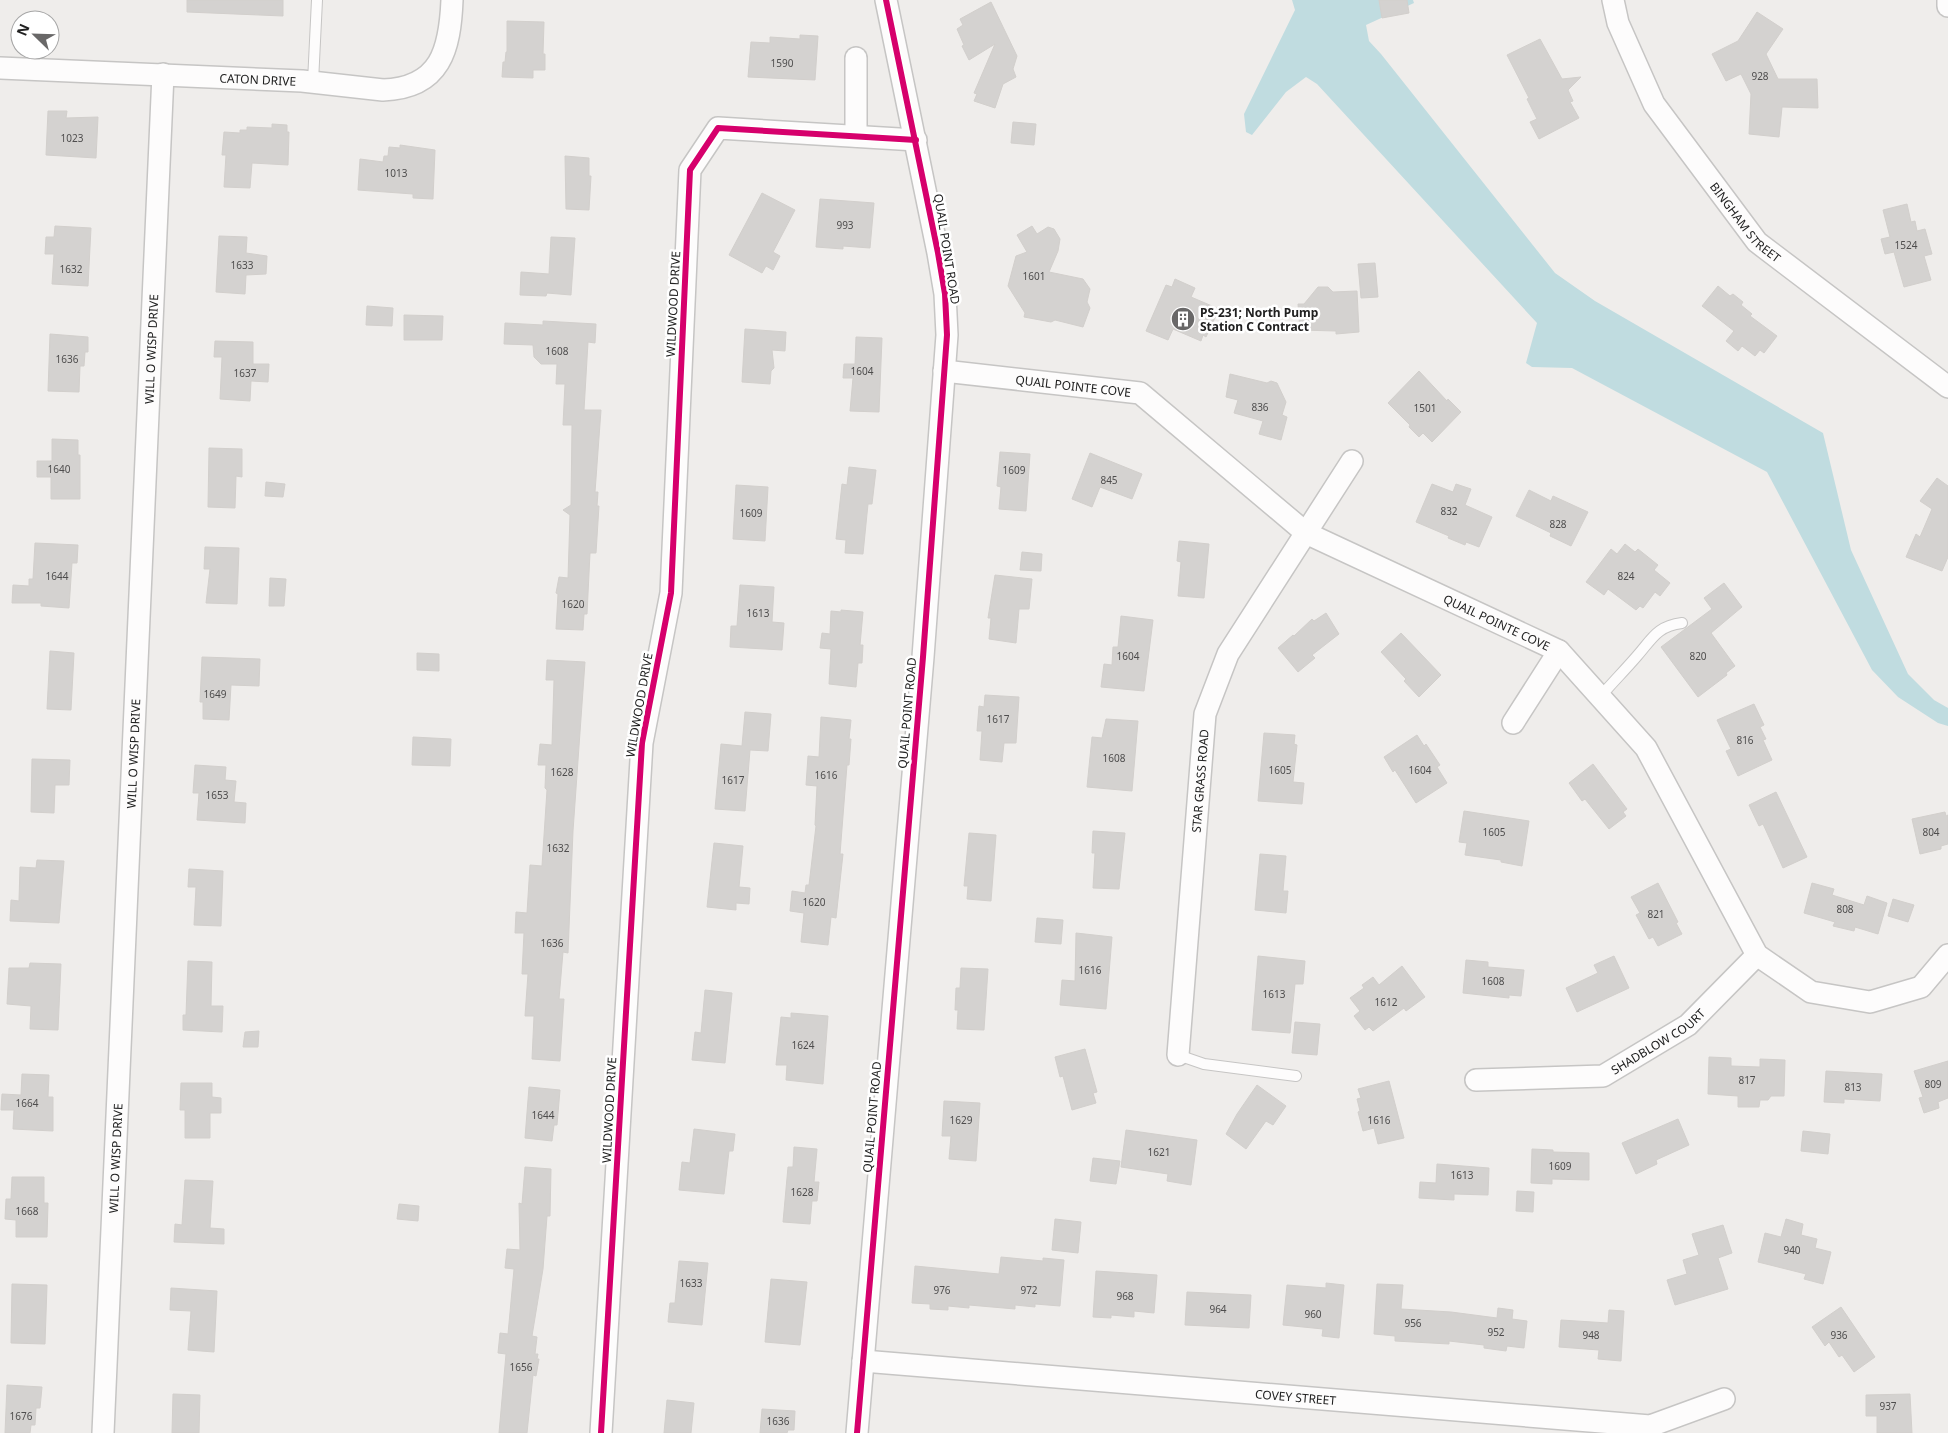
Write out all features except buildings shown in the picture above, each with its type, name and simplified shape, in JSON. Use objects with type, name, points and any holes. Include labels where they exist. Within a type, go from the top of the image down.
[{"type":"street","name":"CATON DRIVE","points":[[0,68],[164,74],[313,82],[383,90],[396,89],[419,81],[436,68],[443,57],[448,42],[452,0]]},
{"type":"street","name":"QUAIL POINT ROAD","points":[[857,1433],[921,677],[946,335],[945,294],[916,140],[886,0]]},
{"type":"street","name":"BINGHAM STREET","points":[[1613,0],[1618,23],[1654,104],[1757,242],[1948,387]]},
{"type":"street","points":[[1948,0],[1948,6]]},
{"type":"street","points":[[856,58],[856,136],[916,140]]},
{"type":"street","name":"WILL O WISP DRIVE","points":[[103,1433],[164,74]]},
{"type":"street","name":"WILDWOOD DRIVE","points":[[601,1433],[642,743],[671,593],[690,170],[718,128],[856,136]]},
{"type":"street","name":"QUAIL POINTE COVE","points":[[944,371],[1140,393],[1306,533],[1559,651],[1646,748],[1757,955],[1811,992],[1870,1002],[1921,987],[1948,955]]},
{"type":"street","name":"STAR GRASS ROAD","points":[[1178,1055],[1205,714],[1228,654],[1352,461]]},
{"type":"street","points":[[1514,723],[1559,651]]},
{"type":"street","name":"SHADBLOW COURT","points":[[1476,1080],[1603,1076],[1688,1025],[1757,955]]},
{"type":"street","name":"COVEY STREET","points":[[863,1361],[1650,1426],[1724,1399]]},
{"type":"lane","points":[[313,82],[317,0]]},
{"type":"lane","points":[[1600,697],[1639,654],[1644,645],[1661,630],[1672,624],[1682,623]]},
{"type":"lane","points":[[1178,1055],[1204,1064],[1296,1076]]},
{"type":"water","points":[[1292,0],[1413,0],[1414,3],[1366,25],[1369,41],[1555,273],[1595,301],[1823,433],[1851,550],[1908,674],[1934,700],[1948,708],[1948,726],[1938,723],[1898,697],[1872,670],[1767,472],[1572,368],[1532,367],[1526,363],[1537,323],[1317,84],[1306,77],[1286,92],[1252,135],[1246,132],[1244,114],[1295,10]]},
{"type":"cycle path","points":[[857,1433],[923,657],[947,335],[945,294],[938,253],[886,0]]},
{"type":"cycle path","points":[[601,1433],[642,743],[671,593],[690,170],[718,128],[916,140]]},
{"type":"place","name":"PS-231; North Pump Station C Contract","points":[[1183,319]]}]
